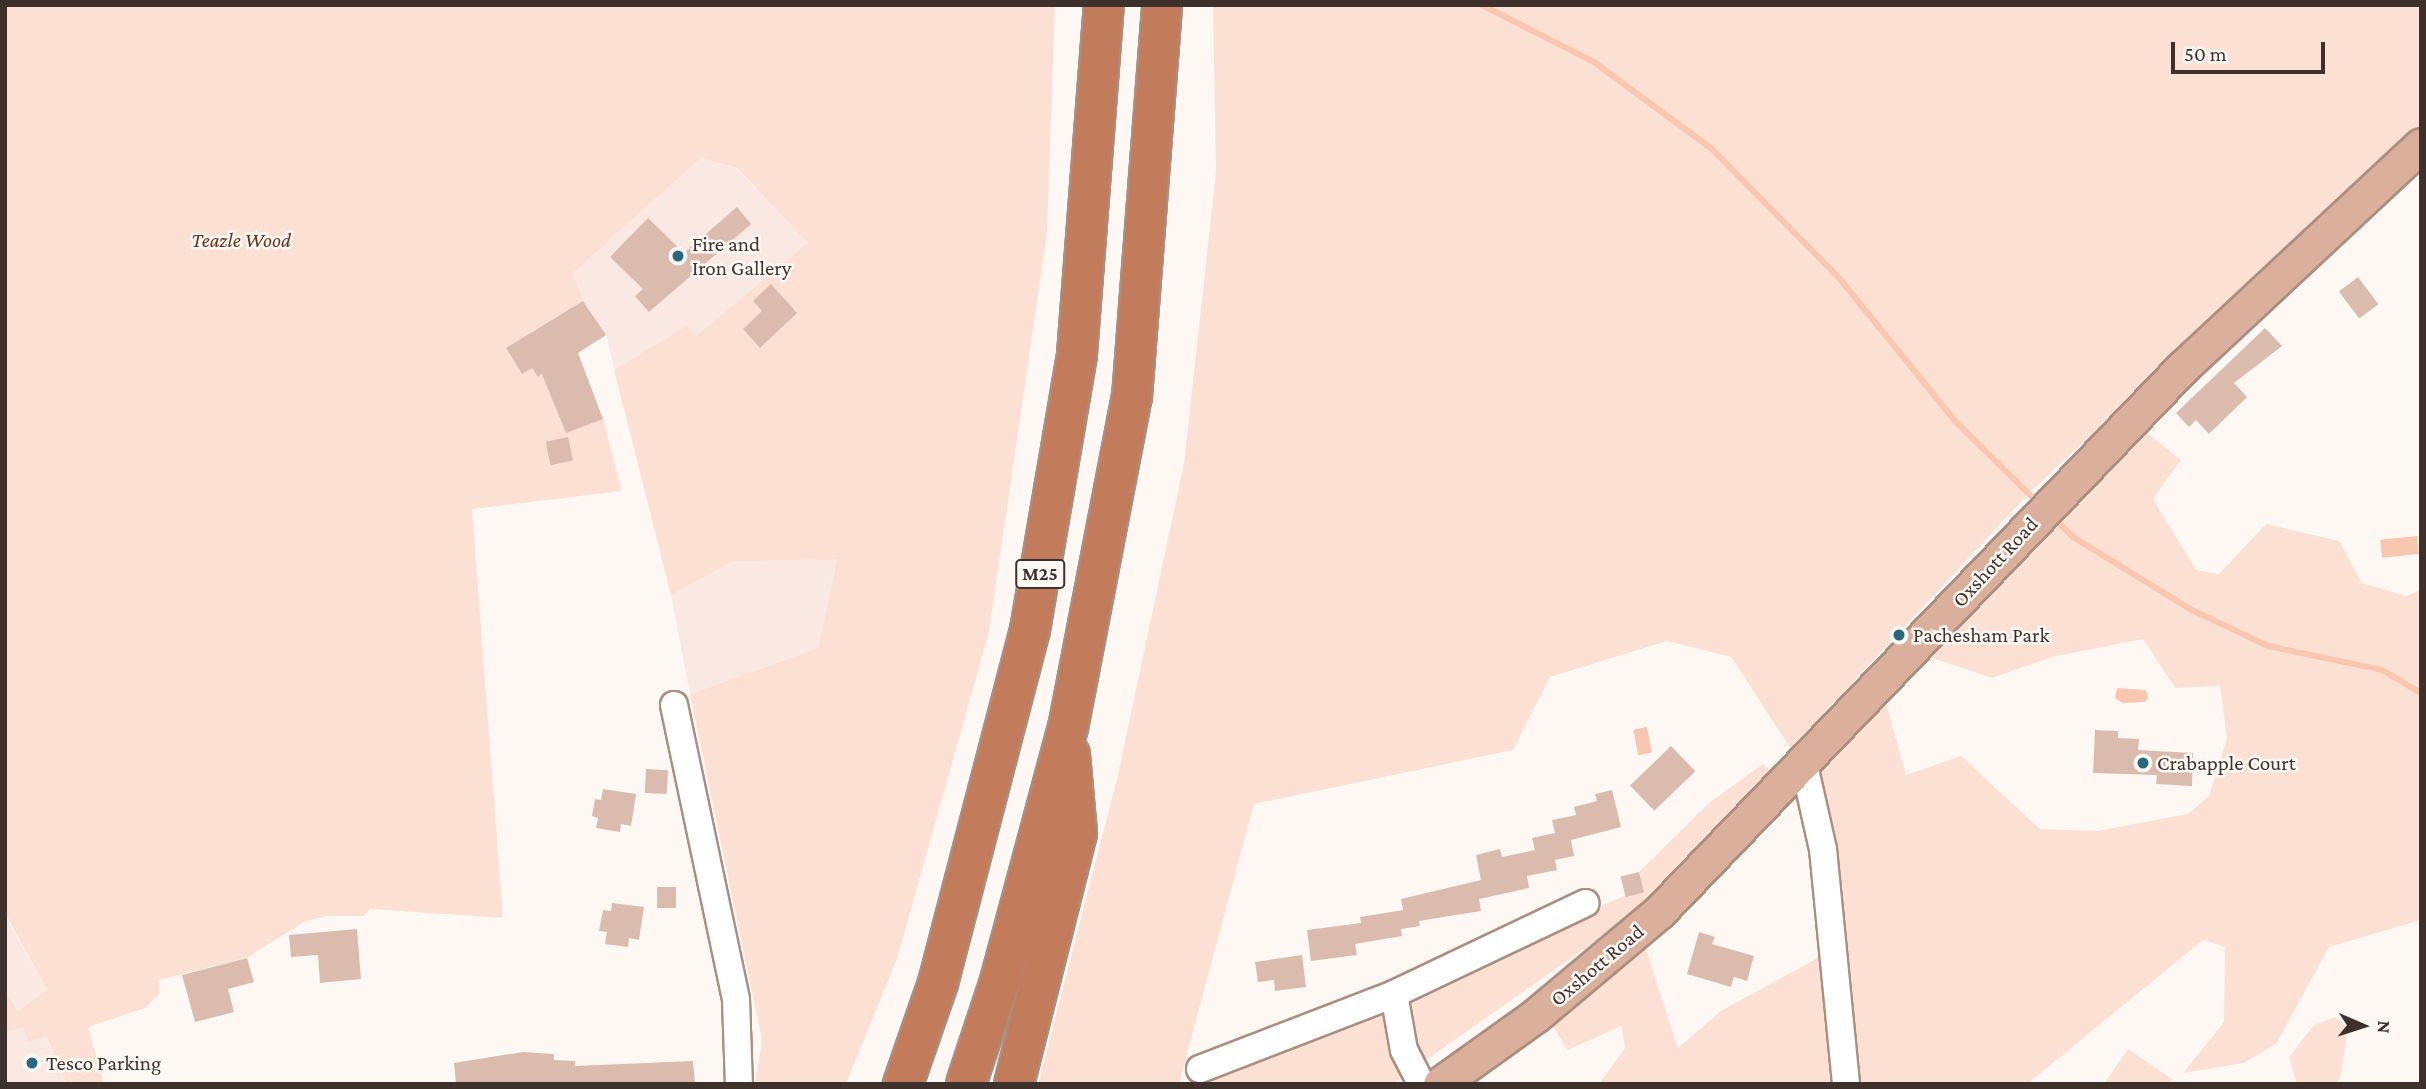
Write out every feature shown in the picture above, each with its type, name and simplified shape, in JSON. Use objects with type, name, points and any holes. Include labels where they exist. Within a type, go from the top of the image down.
[{"type":"highway","name":"M25","points":[[903,1084],[938,983],[1030,630],[1077,354],[1104,5]]},
{"type":"highway","name":"M25","points":[[966,1084],[1000,981],[1068,728],[1132,397],[1162,5]]},
{"type":"highway","name":"M25","points":[[1014,1084],[1077,833],[1068,728]]},
{"type":"main road","name":"Oxshott Road","points":[[1440,1084],[1619,949],[1804,765],[2183,367],[2421,145]]},
{"type":"street","points":[[674,705],[736,1000],[739,1084]]},
{"type":"street","points":[[1804,765],[1823,849],[1846,1084]]},
{"type":"street","points":[[1200,1069],[1394,994],[1586,903]]},
{"type":"street","points":[[1394,994],[1404,1050],[1421,1084]]},
{"type":"shaded area","points":[[701,158],[736,168],[808,242],[855,472],[818,648],[690,694],[671,595],[606,335],[583,301],[573,273]]},
{"type":"shaded area","points":[[2417,536],[2419,554],[2382,558],[2380,540]]},
{"type":"shaded area","points":[[2117,688],[2146,690],[2148,698],[2145,702],[2122,703],[2115,698]]},
{"type":"shaded area","points":[[1647,727],[1652,753],[1638,755],[1633,730]]},
{"type":"shaded area","points":[[5,915],[47,990],[23,1027],[28,1042],[45,1035],[67,1084],[5,1084]]},
{"type":"green space","name":"Teazle Wood","points":[[5,5],[1055,5],[1047,233],[989,632],[897,959],[846,1084],[755,1084],[762,1040],[690,694],[818,648],[837,559],[733,561],[671,595],[614,370],[687,326],[696,336],[808,243],[737,168],[701,158],[573,273],[583,301],[506,348],[522,374],[532,368],[538,377],[555,367],[603,419],[622,491],[472,509],[503,918],[370,909],[363,916],[328,916],[306,921],[248,957],[159,980],[159,994],[145,1008],[88,1027],[104,1084],[67,1084],[46,1036],[28,1042],[23,1027],[5,1032],[5,991],[18,1011],[47,990],[5,913]]},
{"type":"green space","points":[[1213,5],[2421,5],[2421,126],[2029,493],[1791,749],[1731,657],[1667,641],[1550,677],[1513,750],[1254,804],[1179,1084],[1038,1084],[1117,779],[1184,463],[1216,172]]},
{"type":"green space","points":[[2140,427],[2181,460],[2153,499],[2196,570],[2219,574],[2266,524],[2339,541],[2362,583],[2406,596],[2421,590],[2421,920],[2329,947],[2276,1044],[2244,1063],[2183,1073],[2224,1022],[2225,947],[2203,940],[2027,1084],[1599,1084],[1625,1048],[1621,1026],[1568,1050],[1551,1024],[1644,943],[1678,1048],[1721,1011],[1823,955],[1817,772],[1885,699],[1906,775],[1961,756],[2040,829],[2097,831],[2188,814],[2209,796],[2227,738],[2220,686],[2175,688],[2143,639],[2052,657],[1992,678],[1926,656]]},
{"type":"green space","points":[[1763,764],[1773,773],[1637,908],[1604,935],[1392,1084],[1184,1084],[1624,896],[1643,892],[1639,872],[1710,802]]},
{"type":"green space","points":[[2335,1017],[2348,1028],[2340,1079],[2334,1084],[2297,1084],[2289,1057],[2314,1025]]},
{"type":"green space","points":[[2128,1049],[2172,1079],[2169,1084],[2104,1084]]},
{"type":"building","points":[[737,207],[751,224],[649,312],[635,296],[643,289],[610,257],[648,218],[684,253]]},
{"type":"building","points":[[2358,277],[2378,304],[2359,319],[2339,291]]},
{"type":"building","points":[[771,284],[797,313],[760,348],[743,329],[762,311],[753,301]]},
{"type":"building","points":[[583,301],[606,335],[578,353],[603,419],[566,433],[542,374],[538,377],[532,368],[522,374],[506,348]]},
{"type":"building","points":[[2265,328],[2282,346],[2234,383],[2247,397],[2209,434],[2196,420],[2189,427],[2176,413]]},
{"type":"building","points":[[568,437],[573,460],[550,465],[546,442]]},
{"type":"building","name":"Crabapple Court","points":[[2095,730],[2118,731],[2118,738],[2139,739],[2138,750],[2193,753],[2192,786],[2156,784],[2157,775],[2093,773]]},
{"type":"building","points":[[1671,746],[1695,771],[1654,811],[1630,786]]},
{"type":"building","points":[[646,769],[668,770],[667,794],[645,793]]},
{"type":"building","points":[[603,789],[636,794],[631,826],[621,824],[620,832],[596,828],[598,818],[592,816],[595,799],[601,800]]},
{"type":"building","points":[[1612,790],[1621,827],[1571,840],[1574,856],[1555,860],[1557,870],[1527,876],[1529,888],[1479,899],[1481,911],[1419,921],[1420,926],[1401,929],[1402,936],[1355,944],[1357,955],[1311,961],[1307,930],[1361,923],[1360,917],[1403,910],[1401,899],[1481,880],[1476,855],[1500,849],[1502,857],[1535,850],[1532,838],[1555,833],[1552,820],[1576,815],[1574,807],[1597,801],[1595,794]]},
{"type":"building","points":[[1639,872],[1644,892],[1626,897],[1621,877]]},
{"type":"building","points":[[657,887],[676,887],[676,908],[657,908]]},
{"type":"building","points":[[612,903],[644,907],[639,940],[629,938],[628,947],[605,944],[607,932],[599,931],[603,910],[611,911]]},
{"type":"building","points":[[357,929],[361,979],[320,983],[318,955],[291,957],[289,935]]},
{"type":"building","points":[[1699,932],[1715,937],[1712,944],[1754,956],[1747,981],[1734,977],[1731,987],[1687,974]]},
{"type":"building","points":[[1302,955],[1306,987],[1275,991],[1274,980],[1258,982],[1255,962]]},
{"type":"building","points":[[247,958],[254,982],[228,989],[234,1012],[195,1022],[182,975]]},
{"type":"building","points":[[523,1052],[554,1054],[554,1060],[575,1061],[575,1066],[693,1061],[695,1084],[456,1084],[454,1063]]},
{"type":"waterway","points":[[1482,5],[1594,62],[1712,149],[1840,279],[1955,421],[2031,496]]},
{"type":"waterway","points":[[2058,522],[2073,537],[2190,609],[2268,646],[2382,670],[2421,693]]},
{"type":"place","name":"Fire and Iron Gallery","points":[[678,256]]},
{"type":"place","name":"Pachesham Park","points":[[1899,635]]},
{"type":"place","name":"Crabapple Court","points":[[2143,763]]},
{"type":"place","name":"Tesco Parking","points":[[32,1063]]}]
